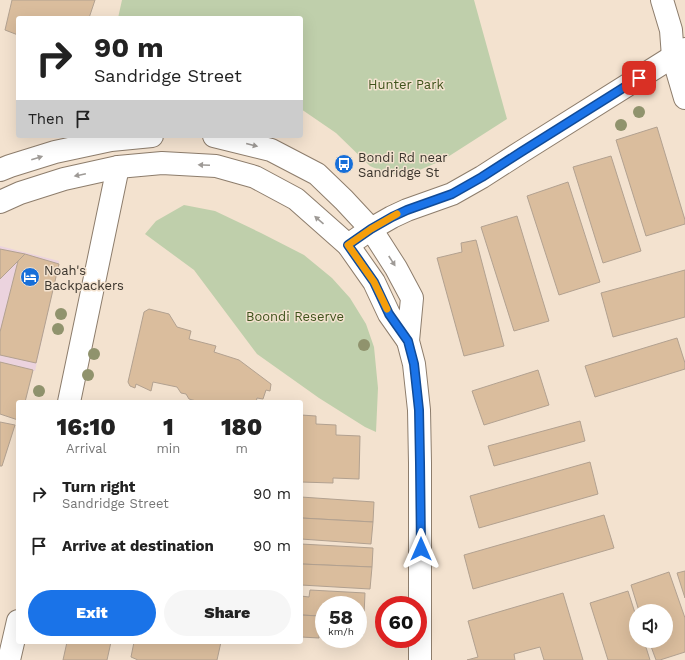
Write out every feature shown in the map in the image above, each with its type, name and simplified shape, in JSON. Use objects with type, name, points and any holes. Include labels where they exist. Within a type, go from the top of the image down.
[{"type":"main road","points":[[662,0],[679,53],[685,98]]},
{"type":"main road","points":[[348,245],[392,217],[452,194],[482,177],[679,53]]},
{"type":"main road","points":[[0,170],[55,152],[111,140],[132,138]]},
{"type":"main road","points":[[222,138],[271,150],[317,174],[371,229],[396,268],[412,298],[408,341],[414,364],[419,410],[421,512],[420,660]]},
{"type":"main road","points":[[0,202],[20,192],[64,178],[118,167],[162,163],[216,166],[255,177],[296,200],[348,245],[374,282],[389,314],[408,341]]},
{"type":"main road","points":[[69,400],[118,167]]},
{"type":"main road","points":[[9,660],[16,630]]},
{"type":"shaded area","points":[[0,246],[59,261],[35,371],[0,363]]},
{"type":"green space","name":"Hunter Park","points":[[122,0],[474,0],[507,119],[443,160],[408,175],[388,174],[370,166],[336,133],[303,110],[303,16],[118,16]]},
{"type":"green space","name":"Boondi Reserve","points":[[184,205],[215,211],[304,255],[332,278],[350,298],[366,324],[374,347],[378,388],[376,432],[365,427],[319,398],[257,354],[194,270],[145,234],[156,221]]},
{"type":"building","points":[[12,0],[95,0],[90,16],[16,16],[16,34],[5,30]]},
{"type":"building","points":[[657,127],[685,224],[646,236],[616,140]]},
{"type":"building","points":[[611,156],[641,251],[603,263],[573,167]]},
{"type":"building","points":[[568,182],[600,282],[559,295],[527,196]]},
{"type":"building","points":[[517,216],[549,321],[514,331],[481,227]]},
{"type":"building","points":[[476,240],[504,346],[464,356],[437,258],[462,252],[461,243]]},
{"type":"building","points":[[0,249],[25,254],[0,279]]},
{"type":"building","points":[[25,254],[59,264],[36,363],[0,355],[0,332],[18,261]]},
{"type":"building","points":[[685,270],[685,317],[613,337],[601,293]]},
{"type":"building","points":[[149,309],[169,314],[177,327],[191,331],[189,339],[216,346],[214,352],[239,360],[271,384],[270,391],[266,390],[263,399],[257,398],[256,400],[193,400],[189,399],[186,394],[181,393],[177,387],[153,382],[151,391],[136,384],[135,388],[130,386],[128,382],[144,312]]},
{"type":"building","points":[[677,338],[685,363],[685,369],[595,397],[585,366]]},
{"type":"building","points":[[0,362],[33,370],[26,400],[16,400],[16,419],[0,414]]},
{"type":"building","points":[[538,370],[549,405],[484,425],[472,391]]},
{"type":"building","points":[[303,415],[316,416],[316,424],[336,425],[336,435],[360,436],[359,479],[333,478],[333,483],[303,482]]},
{"type":"building","points":[[580,421],[585,441],[494,466],[488,446]]},
{"type":"building","points":[[0,422],[15,425],[2,466],[0,466]]},
{"type":"building","points":[[590,462],[598,494],[479,528],[470,496]]},
{"type":"building","points":[[303,497],[374,502],[373,522],[303,518]]},
{"type":"building","points":[[604,515],[614,548],[473,589],[464,555]]},
{"type":"building","points":[[303,518],[373,522],[371,544],[303,539]]},
{"type":"building","points":[[303,544],[373,548],[372,567],[303,564]]},
{"type":"building","points":[[303,564],[372,567],[370,589],[303,585]]},
{"type":"building","points":[[685,571],[685,598],[677,573]]},
{"type":"building","points":[[669,572],[685,618],[685,652],[656,660],[652,648],[673,648],[673,604],[637,604],[631,585]]},
{"type":"building","points":[[310,590],[365,593],[365,596],[315,596],[315,616],[303,615],[303,596],[309,597]]},
{"type":"building","points":[[628,591],[632,604],[629,604],[629,648],[646,648],[650,660],[608,660],[590,603]]},
{"type":"building","points":[[563,593],[583,660],[544,660],[540,647],[514,654],[515,660],[467,660],[478,657],[468,621]]},
{"type":"building","points":[[303,615],[315,616],[315,638],[303,637]]},
{"type":"building","points":[[67,644],[111,644],[107,660],[63,660]]},
{"type":"building","points":[[134,644],[221,644],[217,660],[138,660],[131,657]]},
{"type":"slow traffic","points":[[387,309],[374,282],[348,245],[371,229],[397,214]]},
{"type":"place","name":"Bondi Rd near Sandridge St","points":[[344,164]]},
{"type":"place","name":"Noah's Backpackers","points":[[30,277]]},
{"type":"route","points":[[421,549],[419,410],[414,364],[408,341],[389,314],[374,282],[348,245],[392,217],[452,194],[482,177],[639,78]]}]
